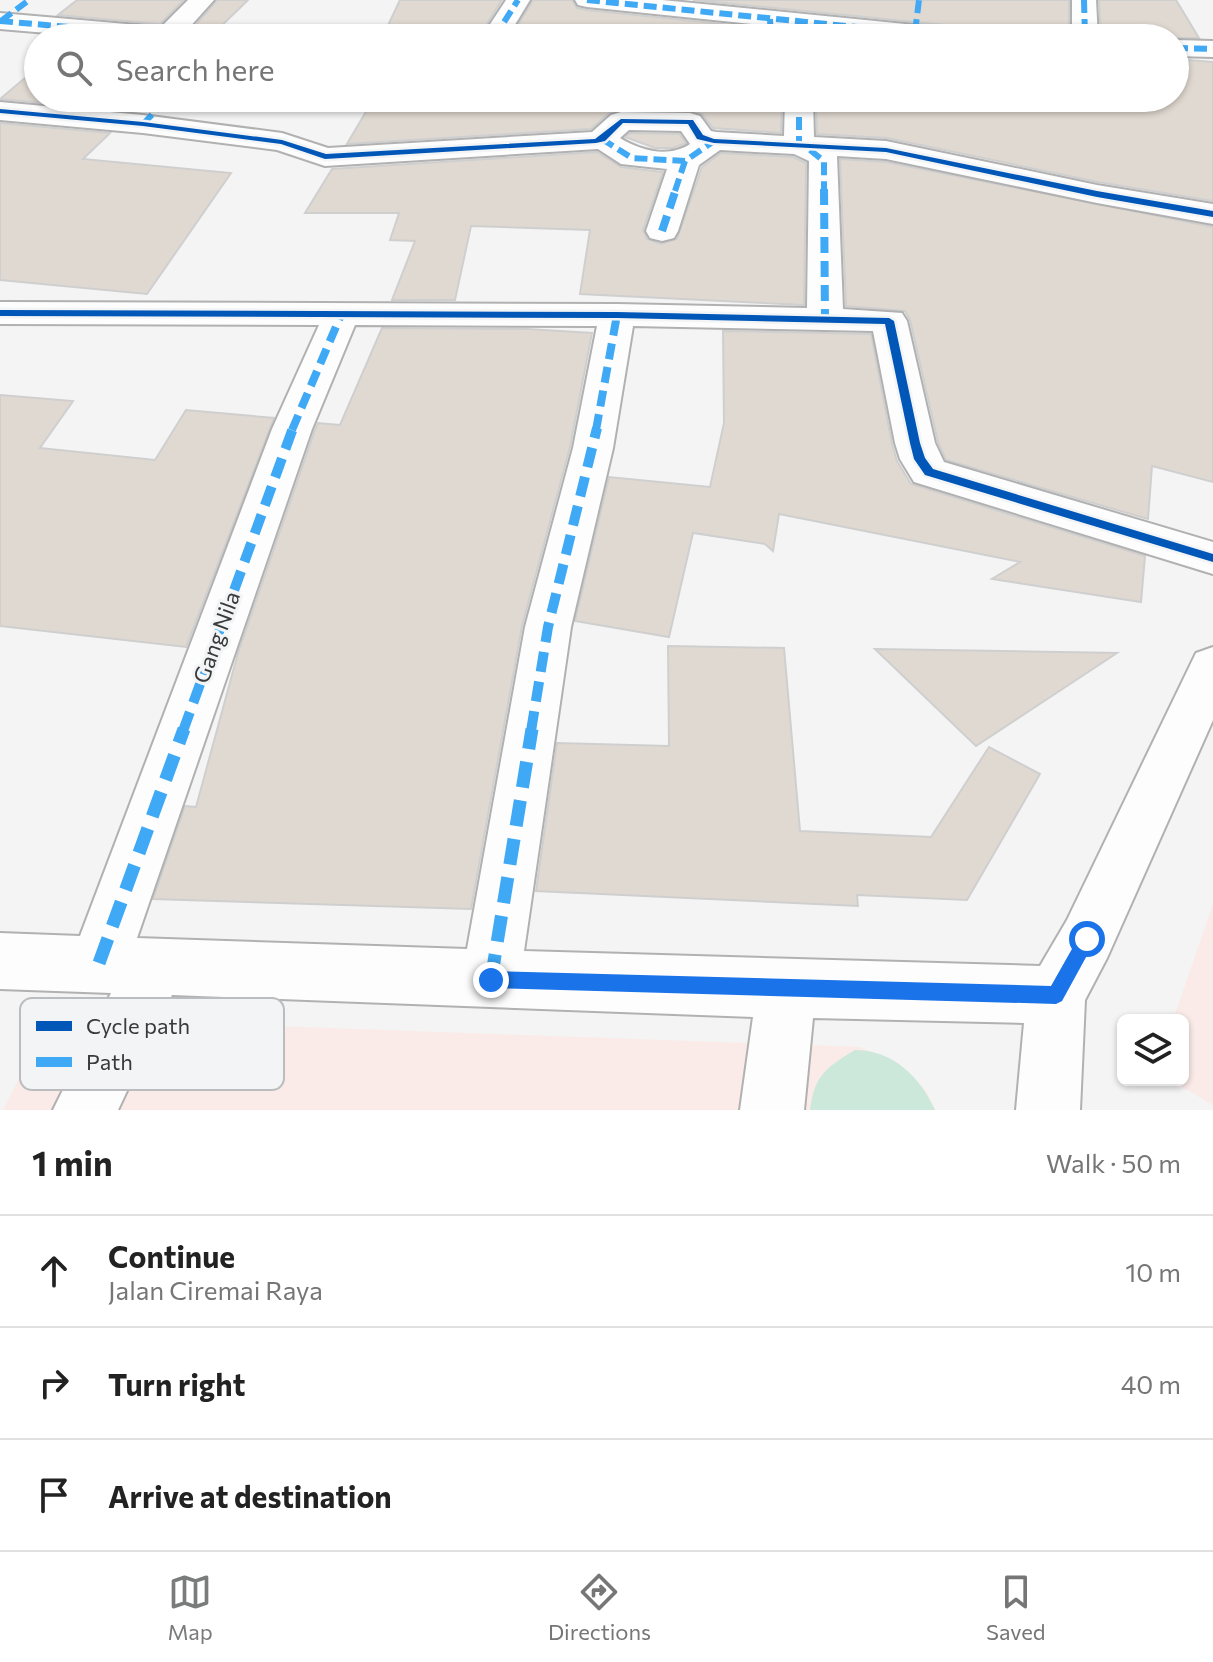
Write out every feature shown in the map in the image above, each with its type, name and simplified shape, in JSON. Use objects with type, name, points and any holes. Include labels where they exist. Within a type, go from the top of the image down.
[{"type":"street","points":[[0,21],[29,0]]},
{"type":"street","points":[[179,24],[202,0]]},
{"type":"street","points":[[503,24],[518,0]]},
{"type":"street","points":[[587,0],[738,24]]},
{"type":"street","points":[[916,24],[919,0]]},
{"type":"street","points":[[1084,0],[1085,24]]},
{"type":"street","points":[[0,21],[33,24]]},
{"type":"street","points":[[1189,48],[1213,49]]},
{"type":"street","points":[[0,111],[143,124],[282,142],[325,157],[602,139],[632,158],[685,161]]},
{"type":"street","points":[[143,124],[155,112]]},
{"type":"street","points":[[799,112],[799,145]]},
{"type":"street","points":[[602,139],[621,121],[690,122],[700,137],[714,141],[886,150],[1097,194],[1213,214]]},
{"type":"street","points":[[662,231],[685,161],[714,141]]},
{"type":"street","points":[[799,145],[822,156],[824,161],[825,320]]},
{"type":"street","points":[[0,313],[617,315],[889,321],[915,443],[920,459],[929,472],[1213,558]]},
{"type":"street","name":"Gang Nila","points":[[117,998],[292,429],[341,315]]},
{"type":"street","points":[[491,980],[548,627],[593,448],[617,315]]},
{"type":"street","points":[[1048,1110],[1056,995],[1087,939],[1213,666]]},
{"type":"street","points":[[0,961],[491,980],[1056,995]]},
{"type":"street","points":[[772,1110],[786,989]]},
{"type":"street","name":"Gang Nila","points":[[85,1110],[91,1090]]},
{"type":"shaded area","points":[[1213,904],[1213,1105],[1180,1086],[1189,1086],[1189,1014],[1175,1014]]},
{"type":"shaded area","points":[[284,1026],[860,1047],[898,1063],[926,1091],[935,1110],[3,1110],[20,1076],[20,1090],[284,1090]]},
{"type":"green space","points":[[855,1050],[881,1055],[904,1068],[922,1087],[935,1110],[810,1110],[815,1088],[824,1073]]},
{"type":"building","points":[[77,0],[184,0],[160,24],[58,15]]},
{"type":"building","points":[[217,0],[248,0],[223,24],[197,24]]},
{"type":"building","points":[[400,0],[502,0],[487,24],[389,24]]},
{"type":"building","points":[[533,0],[572,0],[577,8],[587,10],[723,24],[518,24]]},
{"type":"building","points":[[693,0],[1069,0],[1069,24],[936,24]]},
{"type":"building","points":[[1099,0],[1176,0],[1199,38],[1189,38],[1189,24],[1100,24]]},
{"type":"building","points":[[1189,60],[1213,62],[1213,201],[1098,182],[887,138],[817,134],[816,112],[1189,112]]},
{"type":"building","points":[[24,79],[24,101],[0,99]]},
{"type":"building","points":[[366,112],[612,112],[591,129],[347,144]]},
{"type":"building","points":[[696,112],[782,112],[781,133],[713,128]]},
{"type":"building","points":[[0,123],[110,133],[83,159],[231,173],[147,294],[0,280]]},
{"type":"building","points":[[630,133],[679,134],[686,143],[673,148],[655,148],[625,137]]},
{"type":"building","points":[[597,152],[621,167],[663,172],[643,230],[647,239],[661,244],[677,239],[702,167],[721,153],[793,157],[806,163],[804,305],[580,294],[590,230],[471,226],[455,300],[392,300],[415,241],[390,240],[399,213],[305,213],[332,169]]},
{"type":"building","points":[[840,159],[886,162],[1213,227],[1213,482],[1152,466],[1148,519],[946,460],[938,442],[910,320],[905,311],[846,306]]},
{"type":"building","points":[[382,328],[528,329],[592,333],[570,447],[522,626],[471,909],[153,899],[185,806],[196,807],[238,653],[315,430],[318,423],[340,425]]},
{"type":"building","points":[[723,331],[871,334],[892,444],[897,461],[911,484],[1145,556],[1141,602],[992,579],[1020,562],[779,514],[773,551],[765,544],[693,533],[669,637],[575,621],[609,477],[710,487],[724,423]]},
{"type":"building","points":[[0,395],[73,401],[40,448],[155,460],[186,410],[274,418],[186,647],[0,626]]},
{"type":"building","points":[[668,646],[784,648],[800,831],[931,837],[989,747],[1040,774],[967,900],[857,895],[858,906],[536,891],[557,743],[669,746]]},
{"type":"building","points":[[875,649],[1117,653],[976,746]]},
{"type":"marked path","points":[[1,21],[29,0]]},
{"type":"marked path","points":[[503,24],[518,0]]},
{"type":"marked path","points":[[587,0],[826,24]]},
{"type":"marked path","points":[[916,24],[919,0]]},
{"type":"marked path","points":[[1084,0],[1085,24]]},
{"type":"marked path","points":[[770,19],[770,24]]},
{"type":"marked path","points":[[0,21],[35,24]]},
{"type":"marked path","points":[[1189,48],[1213,49]]},
{"type":"marked path","points":[[143,124],[155,112]]},
{"type":"marked path","points":[[799,112],[799,145]]},
{"type":"marked path","points":[[602,139],[632,158],[685,161],[714,141]]},
{"type":"marked path","points":[[810,150],[824,161],[825,320]]},
{"type":"marked path","points":[[662,231],[685,161]]},
{"type":"marked path","points":[[99,963],[292,429],[341,315]]},
{"type":"marked path","points":[[491,980],[548,627],[593,448],[617,315]]},
{"type":"cycle path","points":[[0,111],[143,124],[282,142],[325,157],[596,141],[621,121],[690,122],[700,137],[714,141],[886,150],[1097,194],[1213,214]]},
{"type":"cycle path","points":[[0,313],[617,315],[889,321],[915,443],[920,459],[929,472],[1213,558]]},
{"type":"route","points":[[491,980],[1056,995],[1087,939]]}]
